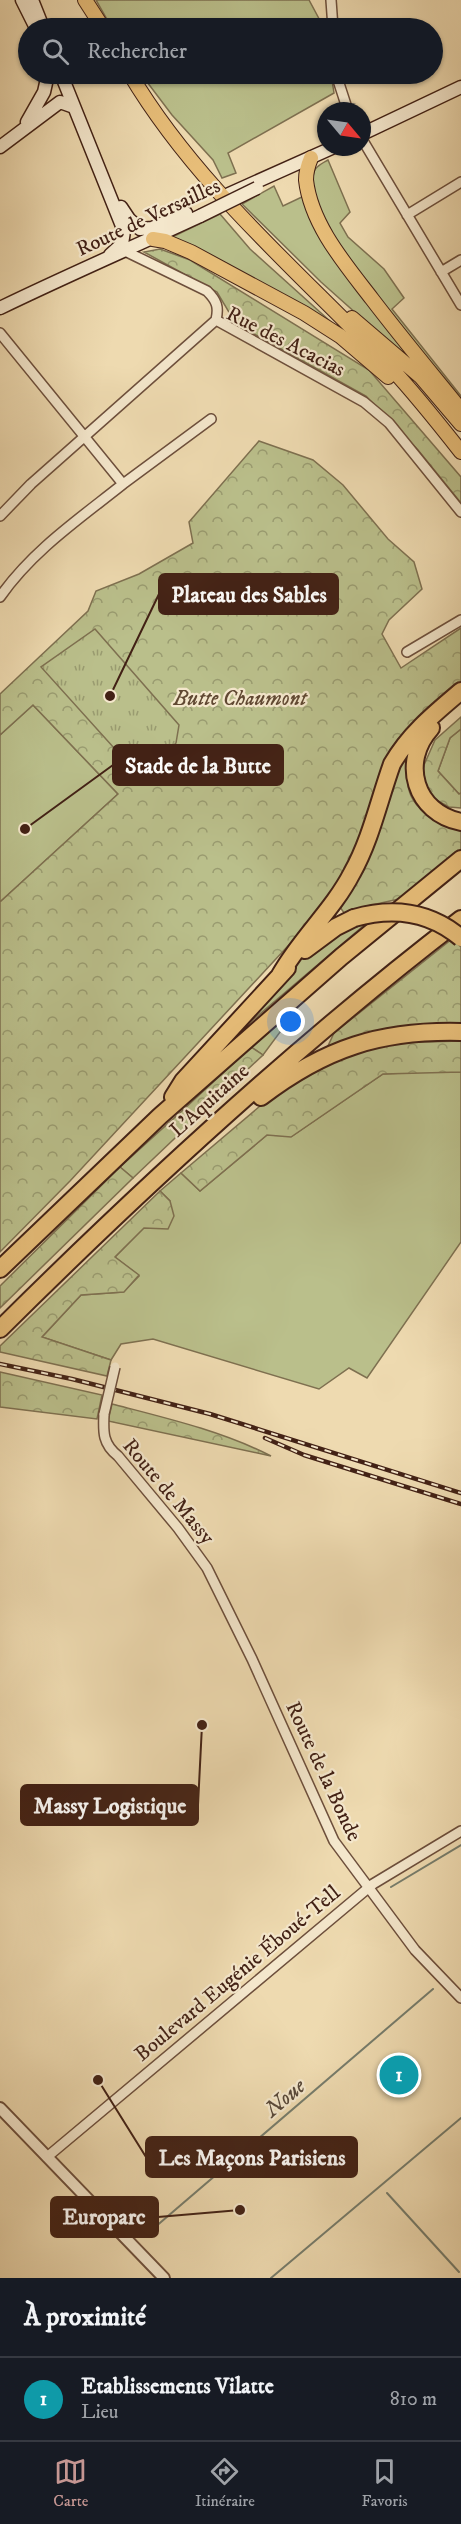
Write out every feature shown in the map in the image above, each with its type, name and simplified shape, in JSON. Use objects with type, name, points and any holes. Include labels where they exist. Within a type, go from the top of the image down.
[{"type":"highway","points":[[280,975],[288,960],[338,896],[352,873],[364,848],[392,764],[399,751],[422,724],[461,692]]},
{"type":"highway","points":[[461,703],[425,735],[415,757],[414,770],[416,782],[424,799],[445,817],[461,822]]},
{"type":"highway","name":"L'Aquitaine","points":[[0,1269],[160,1116],[341,957],[461,859]]},
{"type":"highway","points":[[341,957],[461,872]]},
{"type":"highway","points":[[395,969],[422,941],[461,907]]},
{"type":"highway","points":[[160,1116],[183,1081],[280,975],[318,940],[354,918],[380,912],[410,912],[431,919],[461,938]]},
{"type":"highway","name":"L'Aquitaine","points":[[0,1329],[90,1240],[212,1126],[395,969],[461,919]]},
{"type":"highway","points":[[212,1126],[236,1118],[277,1085],[307,1066],[343,1049],[386,1037],[461,1032]]},
{"type":"main road","points":[[22,0],[31,18]]},
{"type":"main road","points":[[32,0],[40,18]]},
{"type":"main road","points":[[86,0],[97,18]]},
{"type":"main road","points":[[24,128],[39,103],[45,84]]},
{"type":"main road","points":[[65,84],[122,225],[124,238],[110,256]]},
{"type":"main road","points":[[137,84],[199,171],[275,253],[392,369],[461,452]]},
{"type":"main road","points":[[371,130],[461,87]]},
{"type":"main road","points":[[0,147],[60,102],[74,107]]},
{"type":"main road","name":"Route de Versailles","points":[[197,213],[317,155]]},
{"type":"main road","points":[[311,158],[306,178],[312,201],[325,232],[398,334],[461,410]]},
{"type":"main road","name":"Route de Versailles","points":[[0,308],[110,256],[153,239],[228,194],[254,185]]},
{"type":"main road","points":[[108,189],[129,219],[140,229],[152,228],[197,213]]},
{"type":"main road","points":[[153,239],[191,252],[304,313],[340,336],[424,407]]},
{"type":"main road","points":[[275,253],[421,377],[461,424]]},
{"type":"street","points":[[331,0],[332,18]]},
{"type":"street","points":[[339,84],[345,102]]},
{"type":"street","points":[[371,155],[461,305]]},
{"type":"street","points":[[407,215],[461,182]]},
{"type":"street","points":[[125,251],[207,291],[215,299],[219,309],[216,320]]},
{"type":"street","points":[[441,272],[461,260]]},
{"type":"street","name":"Rue des Acacias","points":[[0,516],[32,484],[216,320],[364,402],[389,423],[461,512]]},
{"type":"street","points":[[0,333],[123,484]]},
{"type":"street","points":[[0,597],[16,574],[48,544],[123,484],[211,419]]},
{"type":"street","points":[[406,652],[461,620]]},
{"type":"street","name":"Route de Massy","points":[[116,1367],[104,1414],[103,1436],[108,1448],[118,1456],[178,1528],[207,1568]]},
{"type":"street","name":"Route de la Bonde","points":[[207,1568],[244,1641],[334,1841],[415,1950],[461,1998]]},
{"type":"street","name":"Boulevard Eugénie Éboué-Tell","points":[[47,2157],[367,1888],[461,1831]]},
{"type":"street","points":[[0,2108],[164,2278]]},
{"type":"green space","points":[[96,0],[309,0],[319,18],[106,18]]},
{"type":"green space","points":[[149,84],[333,84],[334,93],[228,153],[236,173],[222,178],[213,160],[172,115]]},
{"type":"green space","points":[[328,160],[350,212],[340,223],[348,237],[384,269],[404,298],[392,309],[461,396],[461,401],[371,292],[328,226],[315,198],[313,176],[316,168]]},
{"type":"green space","points":[[274,186],[283,206],[306,195],[354,286],[409,357],[403,355],[321,282],[242,204]]},
{"type":"green space","points":[[220,214],[250,249],[341,331],[170,238]]},
{"type":"green space","points":[[160,249],[190,260],[369,370],[461,477],[461,503],[418,450],[366,396],[236,324],[217,292],[144,252]]},
{"type":"green space","name":"Butte Chaumont","points":[[259,441],[313,460],[343,485],[388,539],[414,562],[422,589],[389,620],[382,634],[401,668],[461,628],[461,684],[393,746],[356,847],[338,885],[299,934],[70,1181],[0,1252],[0,902],[118,794],[33,705],[0,735],[0,694],[88,611],[96,591],[139,574],[193,543],[189,522]]},
{"type":"green space","points":[[95,629],[179,725],[176,743],[142,779],[41,667]]},
{"type":"green space","points":[[33,705],[118,794],[0,902],[0,735]]},
{"type":"green space","points":[[461,717],[461,729],[450,738],[438,771],[459,794],[461,793],[461,808],[449,807],[420,791],[424,765],[435,740]]},
{"type":"green space","points":[[461,729],[461,793],[459,794],[438,771],[450,738]]},
{"type":"green space","points":[[419,734],[408,774],[411,795],[416,804],[431,817],[461,828],[461,849],[399,899],[363,907],[345,914],[339,906],[391,782]]},
{"type":"green space","points":[[369,921],[227,1042],[305,955],[334,934]]},
{"type":"green space","points":[[452,939],[461,947],[461,1026],[397,1028],[359,1036],[328,1046],[334,1033]]},
{"type":"green space","points":[[287,1014],[286,1024],[263,1055],[251,1047]]},
{"type":"green space","points":[[461,1041],[461,1072],[383,1074],[291,1137],[267,1135],[200,1191],[181,1173],[273,1095],[354,1051],[390,1043]]},
{"type":"green space","points":[[251,1047],[263,1055],[194,1120],[183,1110]]},
{"type":"green space","points":[[461,1072],[461,1242],[367,1378],[349,1368],[319,1389],[153,1339],[121,1344],[111,1360],[42,1337],[81,1295],[123,1292],[139,1276],[115,1257],[170,1201],[160,1191],[181,1173],[200,1191],[267,1135],[292,1136],[383,1074]]},
{"type":"green space","points":[[183,1110],[194,1120],[133,1178],[120,1167]]},
{"type":"green space","points":[[120,1167],[133,1178],[0,1308],[0,1286]]},
{"type":"green space","points":[[160,1191],[170,1201],[174,1216],[168,1229],[144,1228],[115,1257],[139,1275],[124,1292],[81,1295],[42,1337],[111,1360],[107,1376],[0,1352],[0,1346]]},
{"type":"green space","points":[[0,1372],[102,1395],[97,1419],[0,1407]]},
{"type":"green space","points":[[112,1404],[213,1432],[271,1456],[108,1421]]},
{"type":"waterway","name":"Noue","points":[[391,1887],[461,1845]]},
{"type":"waterway","name":"Noue","points":[[154,2228],[433,1989]]},
{"type":"waterway","name":"Noue","points":[[271,2278],[461,2118]]},
{"type":"waterway","name":"Noue","points":[[387,2193],[459,2272]]},
{"type":"railway","points":[[0,1364],[72,1379],[210,1414],[461,1493]]},
{"type":"railway","points":[[265,1438],[304,1455],[461,1504]]},
{"type":"place","name":"Plateau des Sables","points":[[110,696]]},
{"type":"place","name":"Stade de la Butte","points":[[25,829]]},
{"type":"place","name":"Massy Logistique","points":[[202,1725]]},
{"type":"place","name":"Etablissements Vilatte","points":[[399,2075]]},
{"type":"place","name":"Les Maçons Parisiens","points":[[98,2080]]},
{"type":"place","name":"Europarc","points":[[240,2210]]}]
